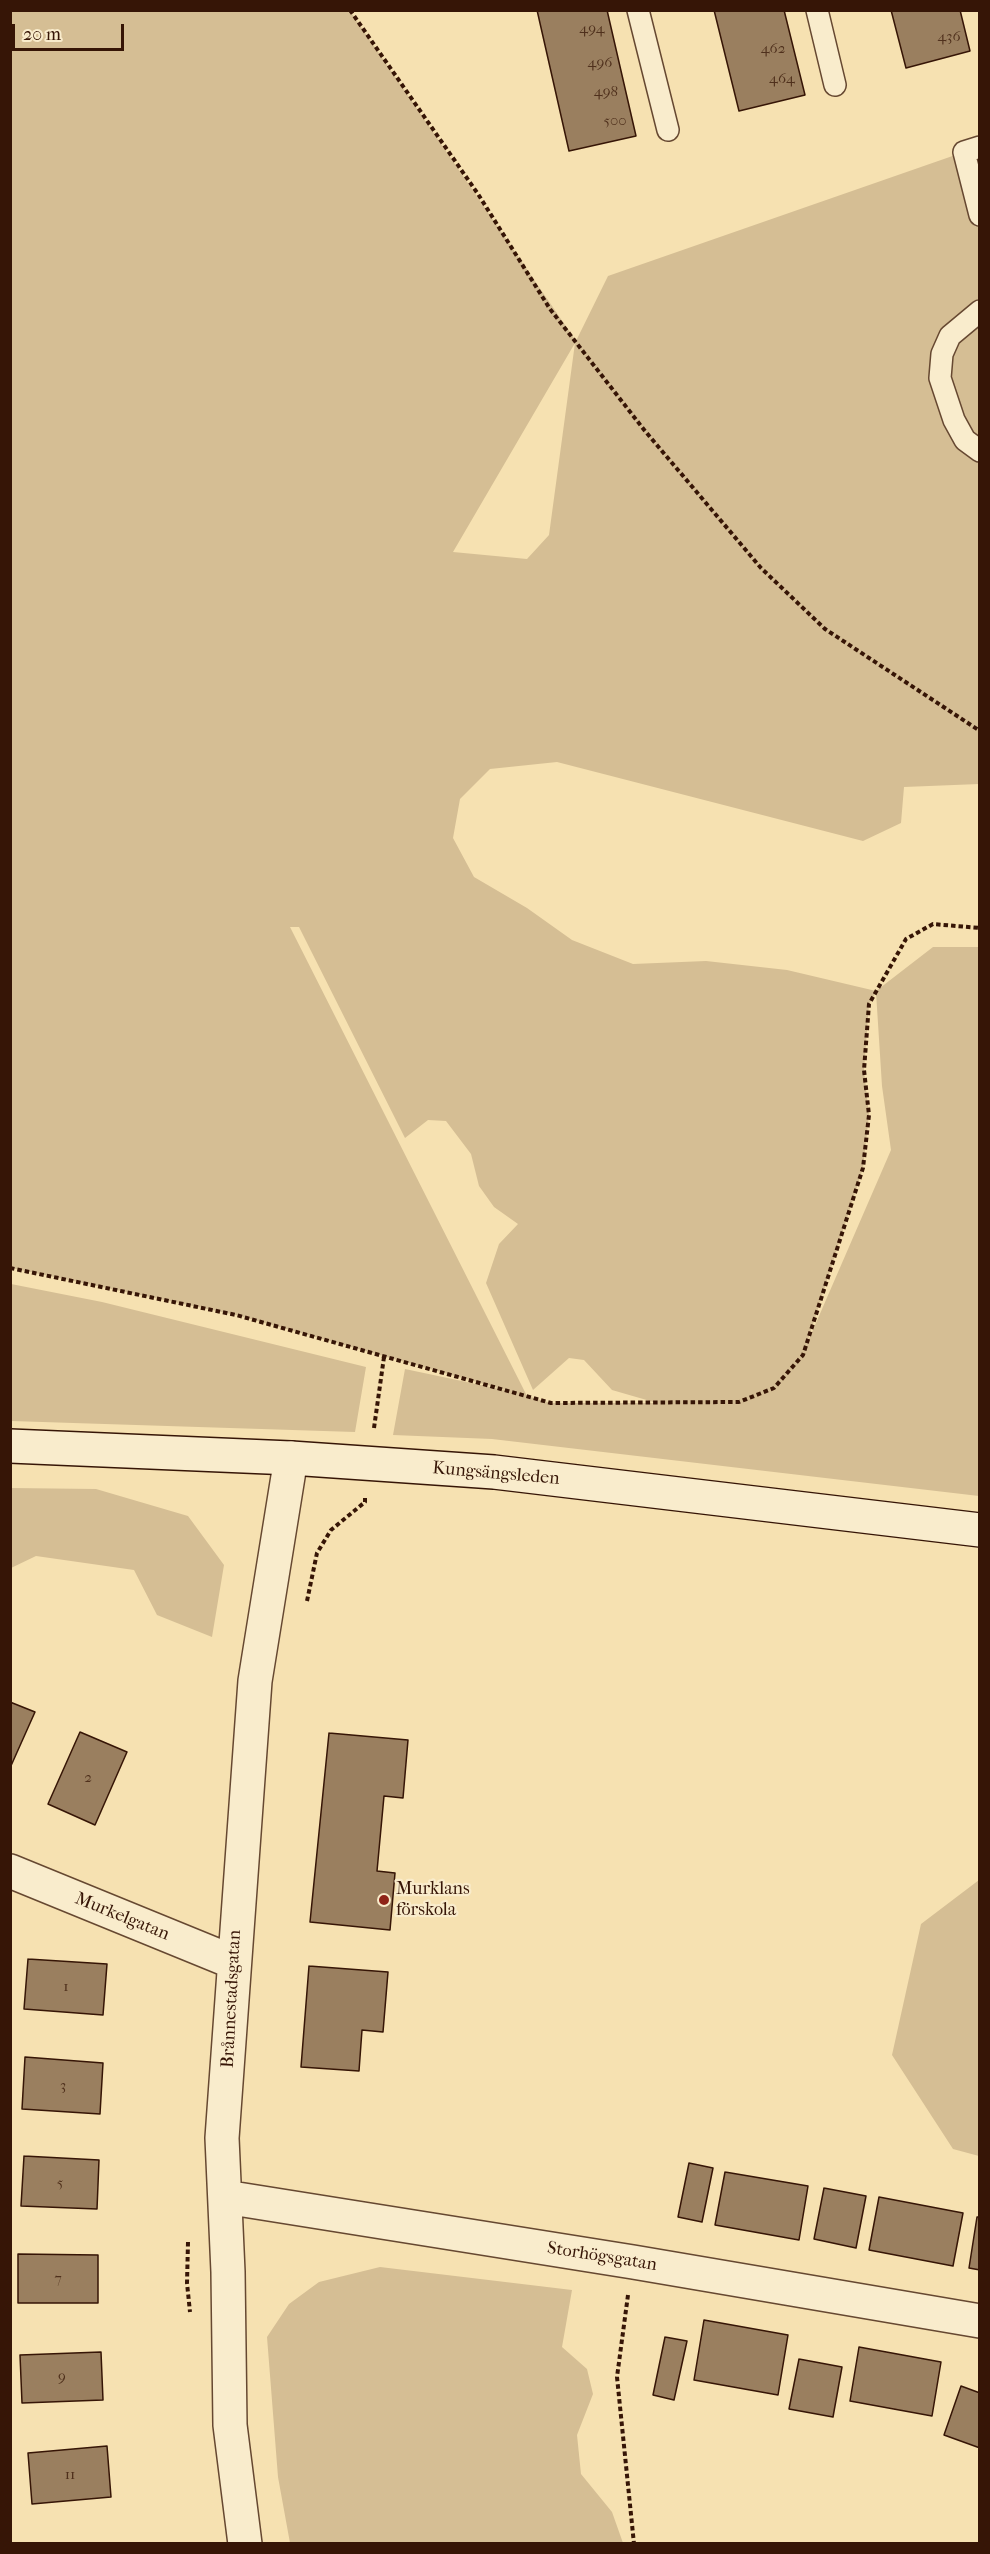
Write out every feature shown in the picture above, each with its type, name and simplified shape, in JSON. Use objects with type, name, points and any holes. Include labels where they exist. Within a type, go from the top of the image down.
[{"type":"street","name":"Kungsängsleden","points":[[10,1446],[291,1458],[494,1472],[980,1530]]},
{"type":"street","name":"Brånnestadsgatan","points":[[245,2544],[230,2425],[222,2138],[233,2013],[233,1962],[255,1681],[291,1458]]},
{"type":"street","name":"Murkelgatan","points":[[10,1871],[233,1962]]},
{"type":"street","name":"Storhögsgatan","points":[[225,2197],[633,2262],[980,2321]]},
{"type":"lane","points":[[638,10],[668,130]]},
{"type":"lane","points":[[817,10],[835,85]]},
{"type":"lane","points":[[980,147],[964,152],[980,215]]},
{"type":"lane","points":[[980,311],[950,336],[942,354],[940,378],[954,420],[965,440],[980,451]]},
{"type":"path","points":[[350,10],[478,194],[550,309],[645,431],[761,568],[825,629],[980,731]]},
{"type":"path","points":[[10,1268],[236,1315],[551,1403],[739,1402],[774,1388],[803,1354],[863,1168],[869,1115],[864,1070],[869,1004],[906,939],[933,924],[980,928]]},
{"type":"path","points":[[633,2262],[617,2377],[634,2544]]},
{"type":"shaded area","points":[[11,11],[350,11],[576,341],[608,276],[964,152],[980,215],[979,784],[904,787],[901,823],[863,841],[557,762],[490,769],[460,799],[453,838],[474,877],[527,908],[572,940],[633,964],[706,961],[787,970],[876,991],[933,947],[979,947],[979,1496],[492,1439],[393,1435],[405,1369],[509,1391],[236,1315],[11,1268]],"holes":[[[575,343],[549,535],[527,559],[453,552]],[[290,927],[299,927],[405,1138],[428,1120],[446,1121],[471,1154],[479,1186],[494,1207],[518,1224],[499,1244],[486,1283],[533,1390],[569,1358],[584,1360],[612,1390],[657,1403],[551,1403],[527,1396]],[[876,992],[882,1086],[891,1150],[806,1346],[863,1168],[869,1115],[864,1070],[869,1004]]]},
{"type":"shaded area","points":[[11,1284],[102,1302],[366,1367],[355,1432],[11,1421]]},
{"type":"shaded area","points":[[11,1488],[96,1489],[188,1516],[224,1565],[212,1637],[157,1615],[134,1570],[36,1556],[11,1568]]},
{"type":"shaded area","points":[[979,1880],[979,2156],[953,2149],[892,2055],[921,1924]]},
{"type":"shaded area","points":[[380,2267],[572,2290],[562,2347],[587,2369],[593,2394],[577,2435],[581,2474],[612,2512],[623,2543],[290,2543],[278,2477],[267,2337],[289,2304],[319,2282]]},
{"type":"building","points":[[537,10],[607,10],[636,136],[569,151]]},
{"type":"building","points":[[714,10],[784,10],[805,95],[739,111]]},
{"type":"building","points":[[891,10],[960,10],[970,51],[906,68]]},
{"type":"building","points":[[10,1702],[35,1712],[10,1768]]},
{"type":"building","points":[[80,1732],[127,1752],[95,1825],[48,1804]]},
{"type":"building","points":[[329,1733],[408,1740],[403,1798],[384,1796],[377,1871],[395,1873],[390,1930],[310,1922]]},
{"type":"building","points":[[28,1959],[107,1964],[103,2015],[24,2009]]},
{"type":"building","points":[[309,1966],[388,1972],[383,2032],[362,2030],[359,2071],[301,2067]]},
{"type":"building","points":[[25,2057],[103,2063],[100,2114],[22,2109]]},
{"type":"building","points":[[24,2156],[99,2160],[97,2209],[21,2206]]},
{"type":"building","points":[[689,2163],[713,2168],[702,2222],[678,2217]]},
{"type":"building","points":[[725,2172],[808,2186],[799,2240],[715,2225]]},
{"type":"building","points":[[824,2188],[866,2196],[856,2248],[814,2239]]},
{"type":"building","points":[[879,2197],[963,2213],[953,2266],[869,2250]]},
{"type":"building","points":[[977,2217],[980,2217],[980,2270],[969,2268]]},
{"type":"building","points":[[18,2254],[98,2255],[98,2303],[18,2303]]},
{"type":"building","points":[[704,2320],[788,2335],[778,2395],[694,2380]]},
{"type":"building","points":[[665,2337],[687,2341],[674,2400],[653,2395]]},
{"type":"building","points":[[859,2347],[941,2362],[932,2416],[850,2401]]},
{"type":"building","points":[[101,2352],[103,2400],[22,2403],[20,2355]]},
{"type":"building","points":[[799,2359],[842,2367],[833,2417],[789,2409]]},
{"type":"building","points":[[961,2386],[980,2393],[980,2448],[944,2435]]},
{"type":"building","points":[[107,2446],[111,2497],[32,2504],[28,2453]]},
{"type":"place","name":"Murklans förskola","points":[[384,1900]]}]
